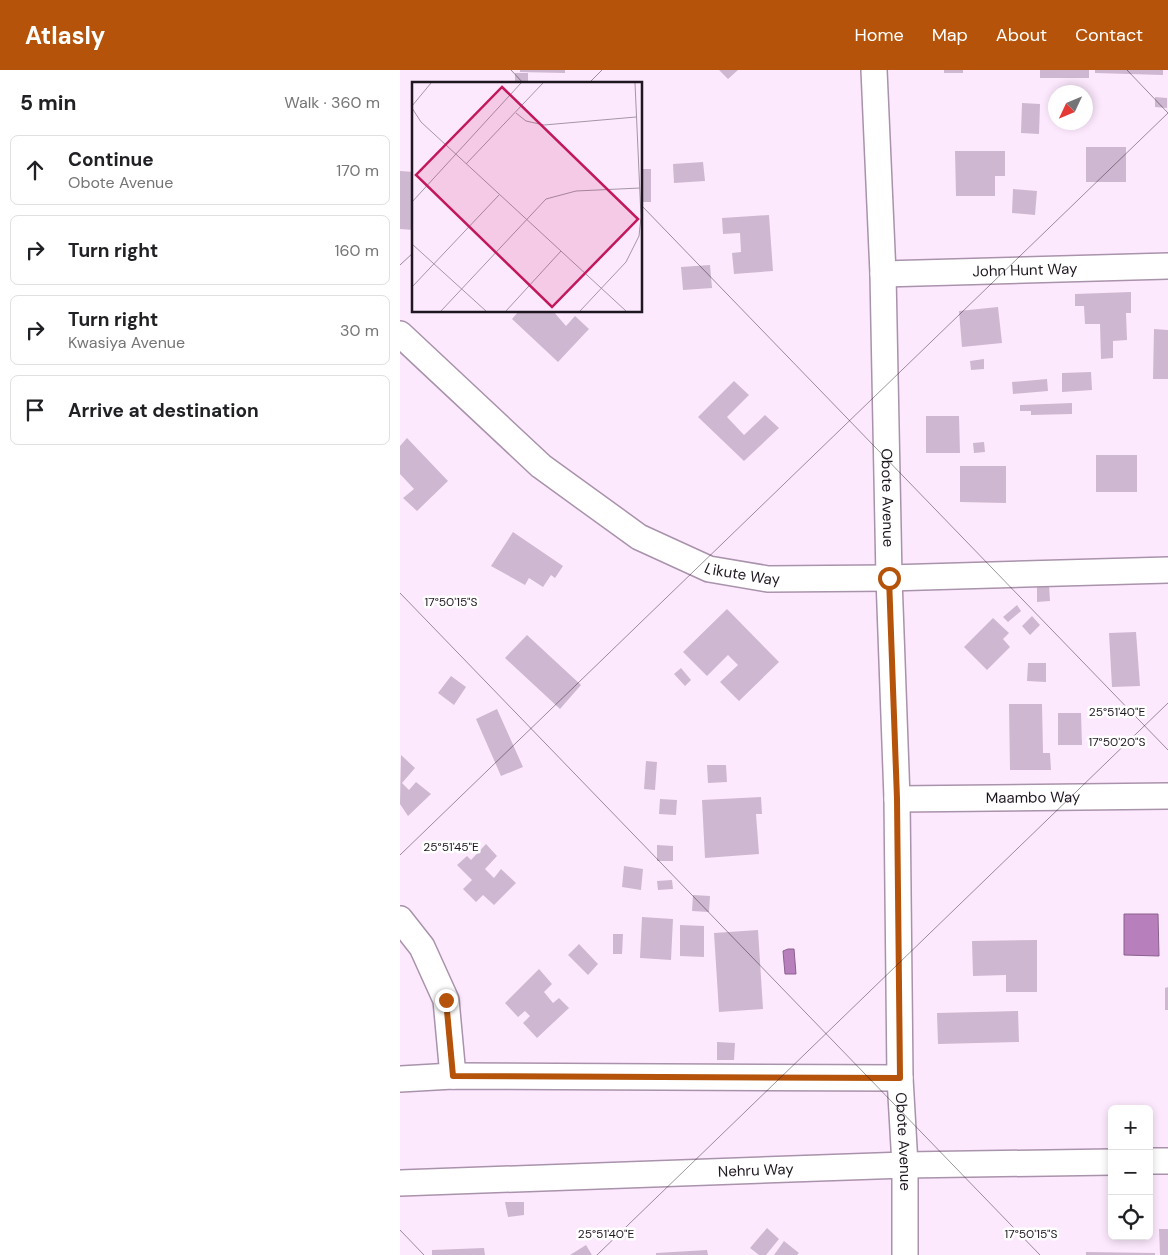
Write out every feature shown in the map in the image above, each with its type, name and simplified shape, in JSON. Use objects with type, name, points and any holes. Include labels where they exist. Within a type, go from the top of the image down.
[{"type":"street","name":"Obote Avenue","points":[[874,70],[883,274],[889,578],[897,799],[900,1078],[905,1165],[905,1255]]},
{"type":"street","name":"John Hunt Way","points":[[883,274],[1168,266]]},
{"type":"street","name":"Likute Way","points":[[400,334],[541,466],[639,537],[709,569],[768,579],[889,578],[1168,570]]},
{"type":"street","name":"Maambo Way","points":[[897,799],[1168,796]]},
{"type":"street","points":[[400,919],[422,947],[446,1000],[453,1076]]},
{"type":"street","points":[[400,1079],[453,1076],[900,1078]]},
{"type":"street","points":[[1153,1161],[1168,1161]]},
{"type":"street","name":"Nehru Way","points":[[400,1183],[905,1165],[1108,1162]]},
{"type":"shaded area","points":[[1124,914],[1158,914],[1159,956],[1124,955]]},
{"type":"shaded area","points":[[794,949],[796,974],[785,974],[783,951]]},
{"type":"building","points":[[520,70],[565,70],[565,73],[520,72]]},
{"type":"building","points":[[719,70],[738,70],[728,79]]},
{"type":"building","points":[[944,70],[963,70],[963,73],[944,73]]},
{"type":"building","points":[[1040,70],[1089,70],[1089,78],[1040,78]]},
{"type":"building","points":[[1095,70],[1163,70],[1163,75],[1095,73]]},
{"type":"building","points":[[515,73],[528,73],[528,82],[515,82]]},
{"type":"building","points":[[1155,97],[1167,98],[1167,108],[1155,107]]},
{"type":"building","points":[[1022,103],[1040,104],[1039,134],[1021,133]]},
{"type":"building","points":[[1086,147],[1126,147],[1126,182],[1086,182]]},
{"type":"building","points":[[955,151],[1005,151],[1005,176],[995,176],[995,196],[956,196]]},
{"type":"building","points":[[703,162],[705,181],[674,183],[673,164]]},
{"type":"building","points":[[642,169],[651,169],[651,202],[642,202]]},
{"type":"building","points":[[400,171],[412,172],[412,230],[400,229]]},
{"type":"building","points":[[1013,189],[1037,191],[1035,215],[1012,213]]},
{"type":"building","points":[[769,215],[773,271],[734,274],[732,253],[741,252],[740,233],[723,234],[722,218]]},
{"type":"building","points":[[710,265],[712,288],[683,290],[681,267]]},
{"type":"building","points":[[1131,292],[1131,313],[1126,313],[1127,340],[1113,341],[1113,358],[1101,359],[1100,324],[1085,324],[1084,306],[1075,306],[1075,294]]},
{"type":"building","points":[[998,307],[1002,343],[962,347],[959,311]]},
{"type":"building","points":[[518,312],[554,312],[566,326],[575,316],[589,329],[558,362],[512,319]]},
{"type":"building","points":[[1154,329],[1168,330],[1168,379],[1153,379]]},
{"type":"building","points":[[984,359],[984,369],[971,370],[970,361]]},
{"type":"building","points":[[1091,372],[1092,390],[1062,392],[1062,373]]},
{"type":"building","points":[[1047,379],[1048,391],[1013,394],[1012,382]]},
{"type":"building","points":[[734,381],[749,395],[727,417],[744,435],[765,415],[779,428],[744,461],[698,417]]},
{"type":"building","points":[[1072,403],[1072,414],[1031,415],[1031,411],[1020,411],[1020,405]]},
{"type":"building","points":[[926,416],[959,416],[960,453],[926,453]]},
{"type":"building","points":[[407,438],[448,481],[417,511],[403,498],[414,489],[400,474],[400,446]]},
{"type":"building","points":[[984,442],[985,452],[974,453],[973,443]]},
{"type":"building","points":[[1096,455],[1137,455],[1137,492],[1096,492]]},
{"type":"building","points":[[960,466],[1006,466],[1006,503],[960,502]]},
{"type":"building","points":[[513,532],[563,566],[555,578],[551,575],[543,587],[529,578],[525,585],[491,566]]},
{"type":"building","points":[[1049,584],[1050,601],[1037,602],[1037,585]]},
{"type":"building","points":[[1017,605],[1021,611],[1008,622],[1003,617]]},
{"type":"building","points":[[727,609],[779,662],[739,701],[720,682],[738,665],[728,655],[707,676],[683,652]]},
{"type":"building","points":[[1032,616],[1040,625],[1030,635],[1022,626]]},
{"type":"building","points":[[993,618],[1009,633],[1003,639],[1010,647],[987,670],[964,647]]},
{"type":"building","points":[[1136,632],[1140,686],[1112,687],[1109,633]]},
{"type":"building","points":[[527,635],[581,685],[560,709],[505,658]]},
{"type":"building","points":[[1028,663],[1046,663],[1046,682],[1027,681]]},
{"type":"building","points":[[681,668],[691,680],[685,686],[674,674]]},
{"type":"building","points":[[451,676],[466,687],[454,705],[438,693]]},
{"type":"building","points":[[1009,704],[1042,704],[1043,753],[1050,753],[1051,770],[1010,770]]},
{"type":"building","points":[[497,709],[523,767],[501,776],[476,719]]},
{"type":"building","points":[[1058,713],[1081,713],[1082,745],[1058,745]]},
{"type":"building","points":[[401,755],[415,768],[402,783],[409,790],[416,782],[431,794],[408,816],[400,804]]},
{"type":"building","points":[[646,761],[657,762],[655,790],[644,789]]},
{"type":"building","points":[[707,765],[726,765],[727,782],[708,783]]},
{"type":"building","points":[[761,797],[762,814],[756,814],[759,854],[705,858],[702,800]]},
{"type":"building","points":[[660,799],[677,800],[676,815],[659,814]]},
{"type":"building","points":[[486,844],[497,856],[485,869],[494,878],[501,869],[516,883],[494,905],[483,895],[476,902],[463,889],[472,880],[457,865],[467,856],[471,860]]},
{"type":"building","points":[[657,845],[673,846],[673,861],[657,861]]},
{"type":"building","points":[[624,866],[643,869],[641,890],[622,887]]},
{"type":"building","points":[[672,880],[673,889],[658,890],[657,881]]},
{"type":"building","points":[[693,895],[710,896],[709,912],[692,911]]},
{"type":"building","points":[[642,917],[673,919],[671,960],[640,958]]},
{"type":"building","points":[[680,925],[704,926],[704,957],[680,956]]},
{"type":"building","points":[[758,930],[763,1009],[719,1012],[714,933]]},
{"type":"building","points":[[613,934],[623,934],[622,954],[613,954]]},
{"type":"building","points":[[1037,940],[1037,992],[1006,992],[1006,975],[973,976],[972,941]]},
{"type":"building","points":[[579,944],[598,964],[588,975],[568,955]]},
{"type":"building","points":[[539,969],[552,984],[544,992],[553,1003],[559,998],[569,1008],[537,1038],[523,1023],[530,1016],[525,1011],[518,1017],[505,1003]]},
{"type":"building","points":[[1168,987],[1168,1010],[1165,1010],[1165,988]]},
{"type":"building","points":[[1018,1011],[1019,1042],[938,1044],[937,1013]]},
{"type":"building","points":[[717,1042],[735,1043],[734,1060],[717,1060]]},
{"type":"building","points":[[505,1202],[524,1202],[524,1215],[508,1217]]},
{"type":"building","points":[[767,1228],[779,1239],[766,1255],[759,1255],[750,1248]]},
{"type":"building","points":[[1159,1229],[1168,1229],[1168,1255],[1160,1255]]},
{"type":"building","points":[[784,1241],[799,1253],[797,1255],[774,1255]]},
{"type":"building","points":[[586,1245],[592,1255],[570,1255]]},
{"type":"building","points":[[484,1248],[485,1255],[432,1255],[432,1250]]},
{"type":"building","points":[[707,1250],[708,1255],[656,1255],[656,1253]]},
{"type":"building","points":[[1086,1252],[1155,1253],[1155,1255],[1086,1255]]},
{"type":"route","points":[[446,1000],[453,1076],[900,1078],[897,799],[889,578]]}]
